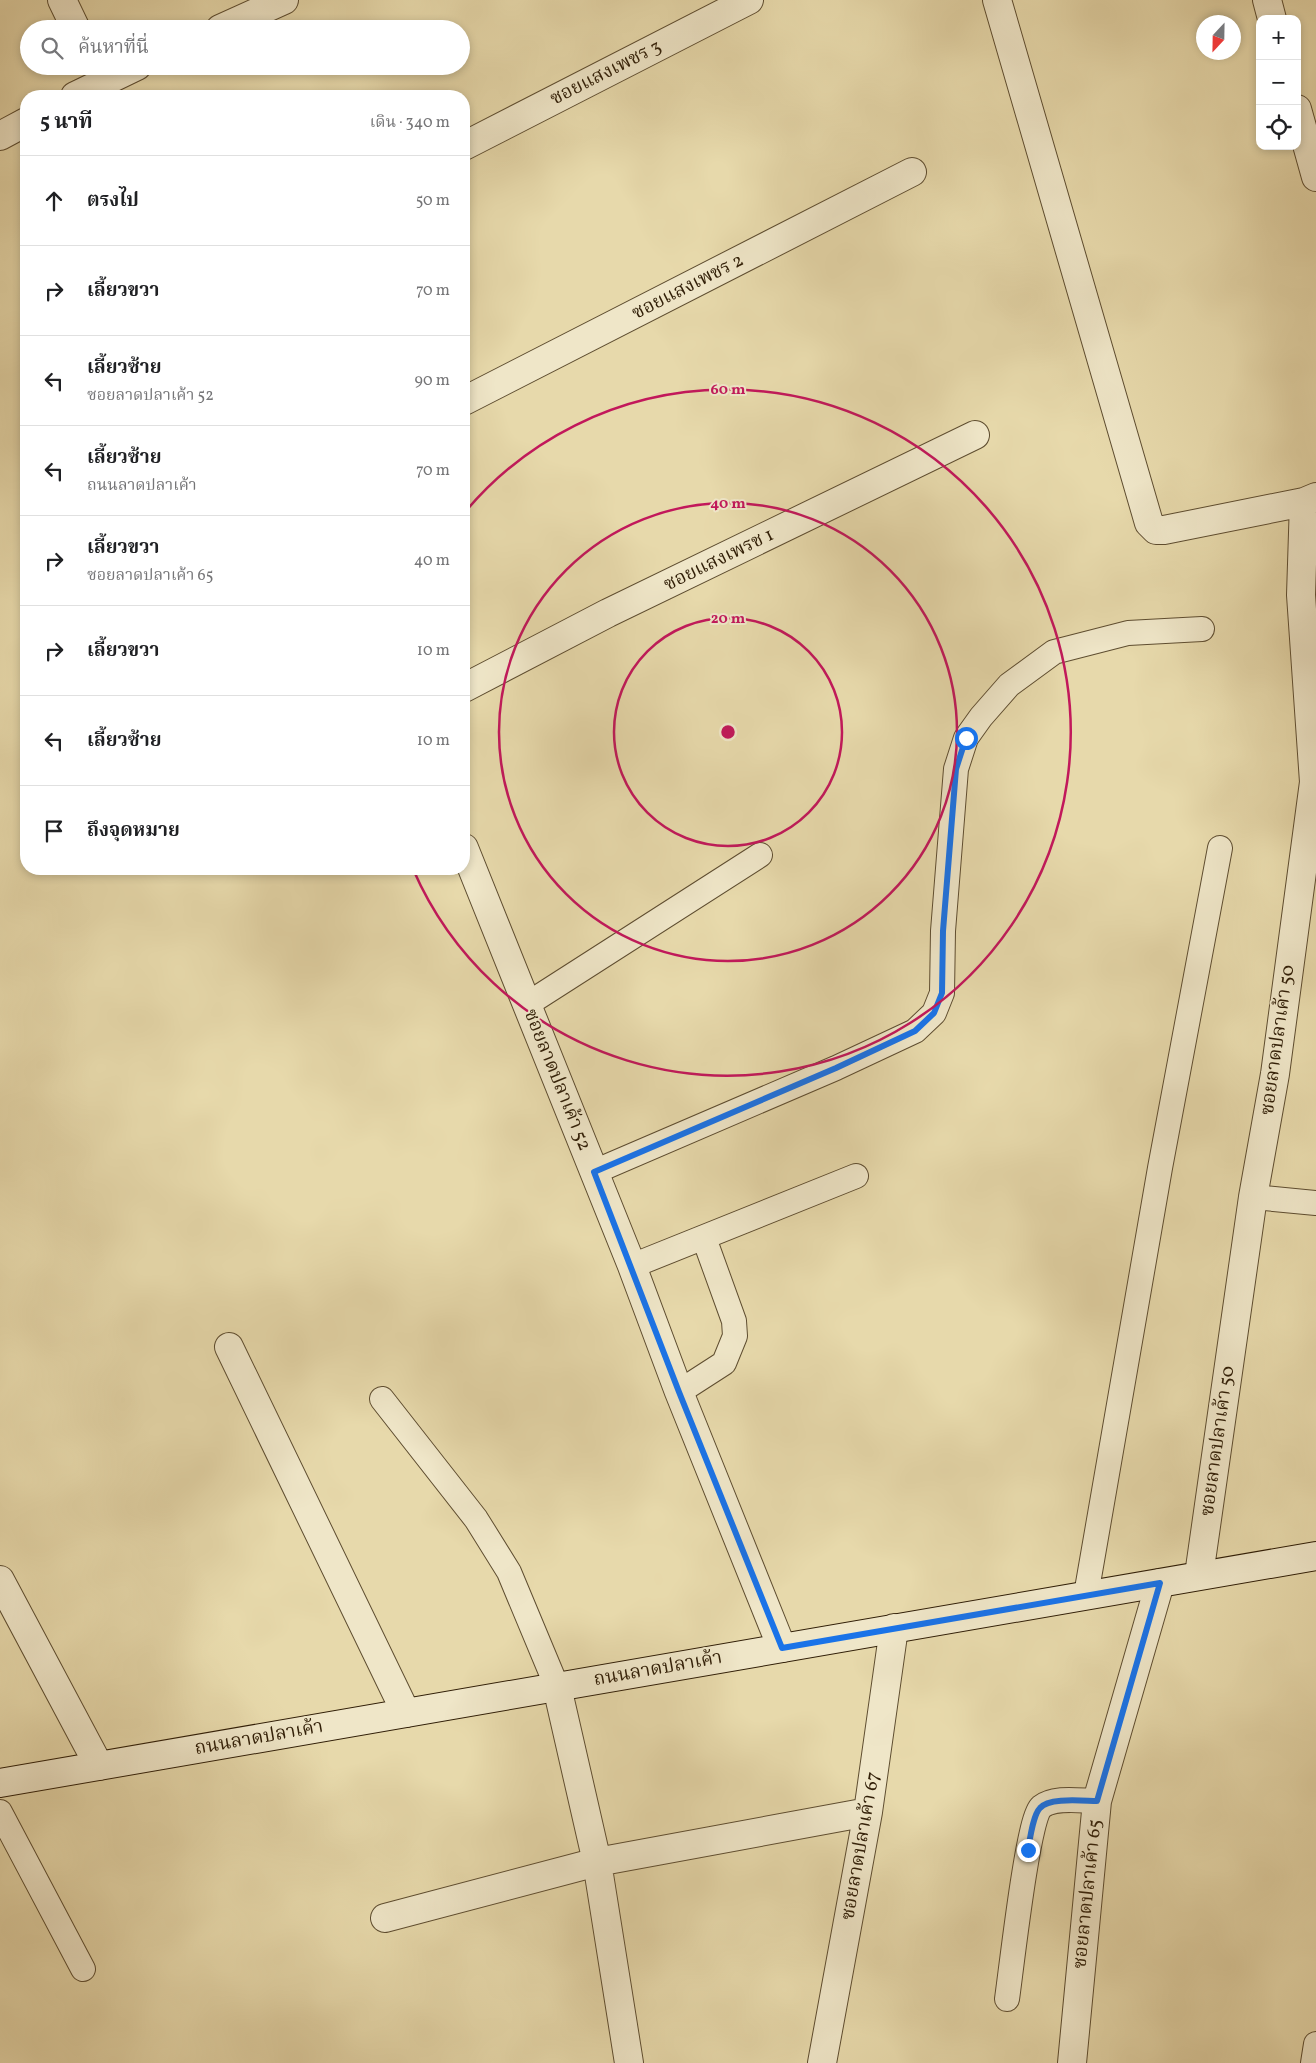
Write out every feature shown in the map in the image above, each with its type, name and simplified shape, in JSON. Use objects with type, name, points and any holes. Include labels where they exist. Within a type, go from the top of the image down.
[{"type":"street","points":[[62,0],[72,20]]},
{"type":"street","points":[[240,20],[284,0]]},
{"type":"street","name":"ซอยแสงเพชร 3","points":[[470,143],[749,0]]},
{"type":"street","points":[[997,0],[1149,523],[1156,530],[1164,530],[1310,500]]},
{"type":"street","points":[[1267,0],[1271,15]]},
{"type":"street","points":[[86,90],[117,75]]},
{"type":"street","points":[[1301,124],[1316,176]]},
{"type":"street","points":[[0,136],[20,125]]},
{"type":"street","name":"ซอยแสงเพชร 2","points":[[470,398],[912,172]]},
{"type":"street","name":"ซอยแสงเพรช 1","points":[[470,685],[608,613],[975,435]]},
{"type":"street","name":"ซอยลาดปลาเค้า 50","points":[[1199,1576],[1253,1197],[1275,1074],[1314,782],[1301,595],[1310,500]]},
{"type":"street","name":"ซอยลาดปลาเค้า 52","points":[[470,863],[632,1266],[679,1392],[782,1648]]},
{"type":"street","points":[[229,1346],[406,1713]]},
{"type":"street","name":"ถนนลาดปลาเค้า","points":[[0,1783],[1316,1556]]},
{"type":"street","points":[[0,1580],[99,1766]]},
{"type":"street","name":"ซอยลาดปลาเค้า 65","points":[[1072,2063],[1097,1801],[1160,1583]]},
{"type":"street","name":"ซอยลาดปลาเค้า 67","points":[[822,2063],[868,1812],[894,1628]]},
{"type":"street","points":[[557,1686],[597,1862],[629,2063]]},
{"type":"street","points":[[385,1918],[597,1862],[868,1812]]},
{"type":"lane","points":[[594,1172],[836,1068],[915,1031],[934,1013],[942,993],[943,931],[956,769],[966,738],[1009,684],[1054,652],[1128,633],[1202,629]]},
{"type":"lane","points":[[1086,1596],[1160,1168],[1220,848]]},
{"type":"lane","points":[[526,1005],[760,855]]},
{"type":"lane","points":[[632,1266],[856,1176]]},
{"type":"lane","points":[[1253,1197],[1316,1202]]},
{"type":"lane","points":[[679,1392],[724,1362],[735,1336],[734,1321],[704,1238]]},
{"type":"lane","points":[[382,1399],[476,1519],[509,1572],[557,1686]]},
{"type":"lane","points":[[1008,1999],[1028,1850],[1034,1820],[1039,1808],[1051,1801],[1097,1801]]},
{"type":"lane","points":[[0,1812],[83,1969]]},
{"type":"lane","points":[[1313,2063],[1316,2044]]},
{"type":"route","points":[[966,738],[956,769],[943,931],[942,993],[934,1013],[915,1031],[836,1068],[594,1172],[632,1266],[679,1392],[782,1648],[1160,1583],[1097,1801],[1051,1801],[1039,1808],[1034,1820],[1028,1850]]}]
